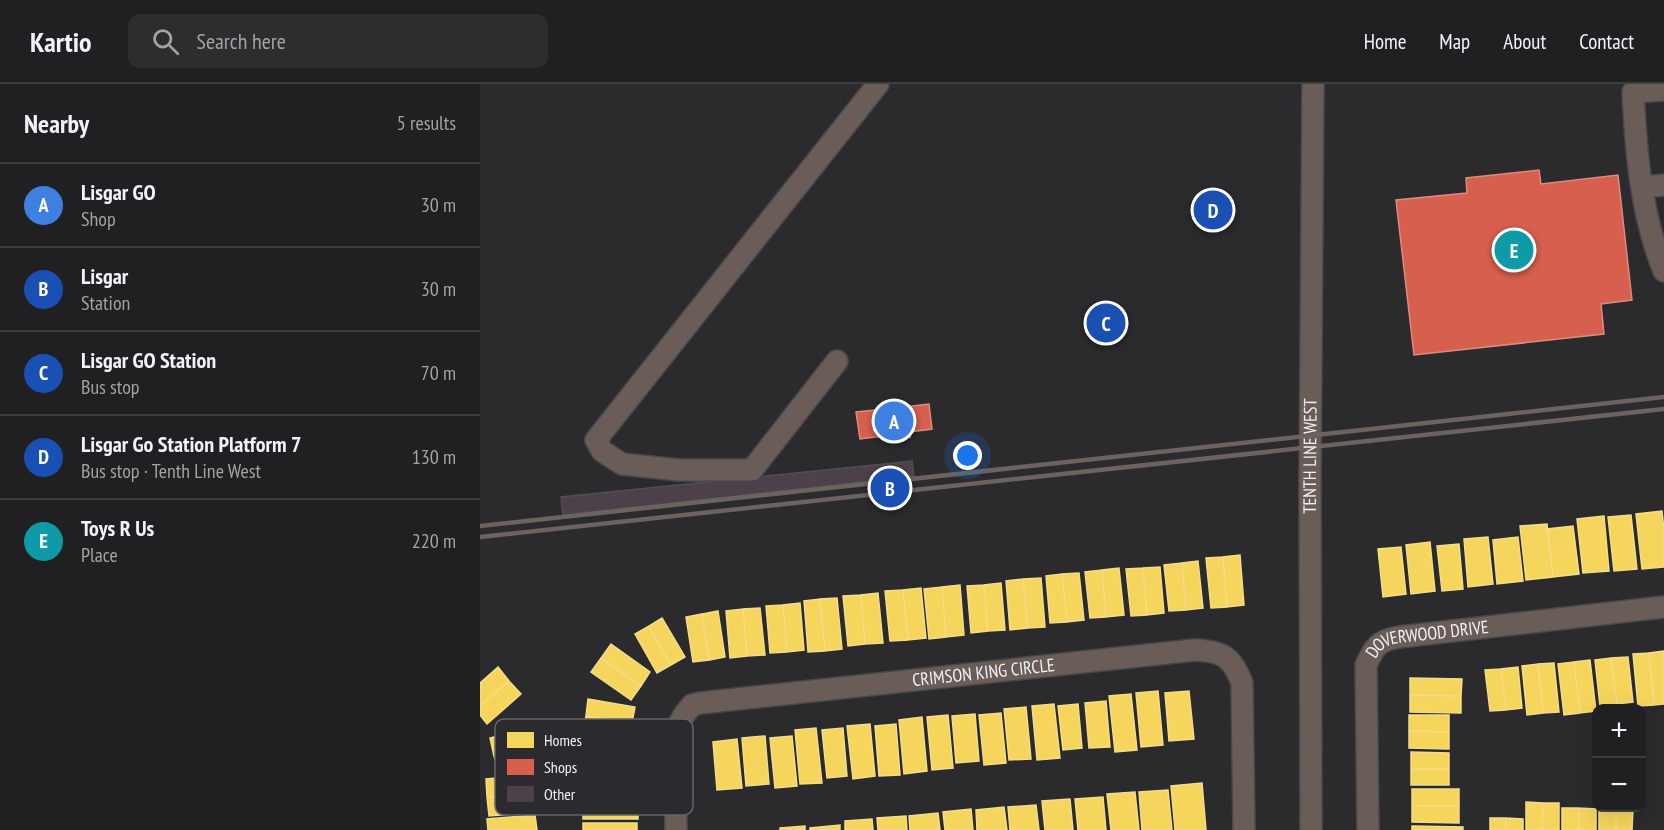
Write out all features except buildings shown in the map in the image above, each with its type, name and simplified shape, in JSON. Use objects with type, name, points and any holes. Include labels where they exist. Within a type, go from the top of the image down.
[{"type":"street","points":[[837,361],[752,470],[679,470],[622,464],[602,451],[596,440],[878,84]]},
{"type":"street","name":"TENTH LINE WEST","points":[[1311,830],[1310,481],[1313,84]]},
{"type":"street","points":[[1664,90],[1633,92],[1638,158],[1648,221],[1664,271]]},
{"type":"street","points":[[1643,187],[1664,186]]},
{"type":"street","name":"DOVERWOOD DRIVE","points":[[1368,830],[1366,665],[1374,648],[1387,639],[1399,637],[1664,607]]},
{"type":"street","name":"CRIMSON KING CIRCLE","points":[[682,719],[692,705],[700,703],[1209,650],[1225,656],[1235,666],[1242,683],[1244,830]]},
{"type":"street","name":"CRIMSON KING CIRCLE","points":[[676,815],[676,830]]},
{"type":"railway","points":[[480,526],[1664,397]]},
{"type":"railway","points":[[480,537],[1664,409]]},
{"type":"place","name":"Lisgar Go Station Platform 7","points":[[1213,210]]},
{"type":"place","name":"Toys R Us","points":[[1514,250]]},
{"type":"place","name":"Lisgar GO Station","points":[[1106,323]]},
{"type":"place","name":"Lisgar GO","points":[[894,421]]},
{"type":"place","name":"Lisgar","points":[[890,488]]}]
